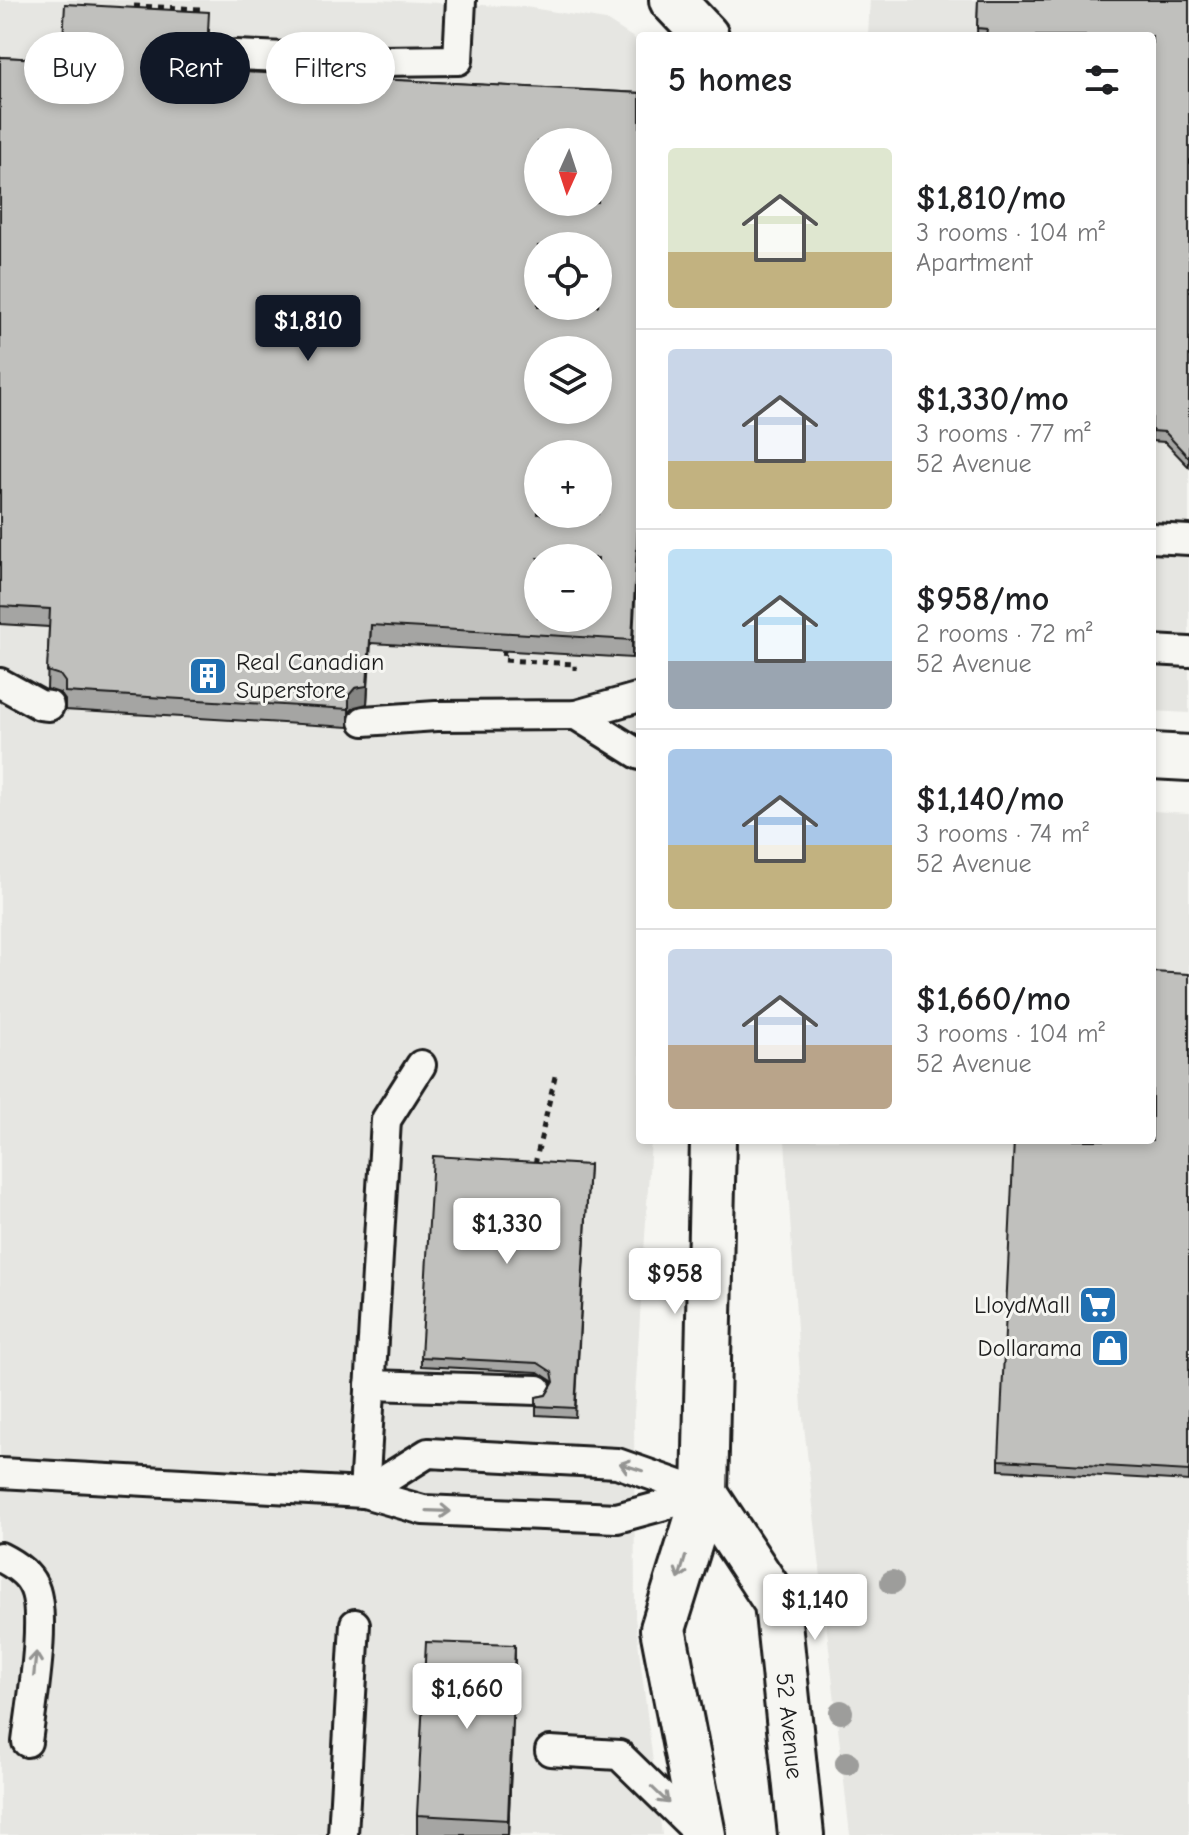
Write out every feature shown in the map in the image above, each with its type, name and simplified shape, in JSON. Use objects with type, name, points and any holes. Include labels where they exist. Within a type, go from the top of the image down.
[{"type":"street","points":[[672,0],[702,32]]},
{"type":"street","points":[[1156,756],[1189,758]]},
{"type":"street","points":[[702,1835],[663,1629],[705,1494],[713,1144]]},
{"type":"street","name":"52 Avenue","points":[[705,1494],[777,1603],[801,1835]]},
{"type":"lane","points":[[250,56],[381,61],[458,60],[461,0]]},
{"type":"lane","points":[[1156,538],[1189,540]]},
{"type":"lane","points":[[1156,650],[1189,652]]},
{"type":"lane","points":[[0,683],[40,705],[49,706]]},
{"type":"lane","points":[[364,721],[436,716],[576,715],[636,698]]},
{"type":"lane","points":[[576,715],[636,752]]},
{"type":"lane","points":[[364,1493],[386,1120],[421,1065]]},
{"type":"lane","points":[[370,1385],[537,1390]]},
{"type":"lane","points":[[364,1493],[428,1453],[617,1463],[705,1494]]},
{"type":"lane","points":[[0,1473],[364,1493],[423,1510],[617,1518],[705,1494]]},
{"type":"lane","points":[[0,1557],[14,1564],[34,1585],[39,1618],[27,1742]]},
{"type":"lane","points":[[343,1835],[355,1624]]},
{"type":"lane","points":[[550,1751],[619,1755],[702,1835]]},
{"type":"path","points":[[134,6],[202,9]]},
{"type":"path","points":[[504,650],[503,660],[575,664],[575,670]]},
{"type":"path","points":[[535,1164],[556,1072]]},
{"type":"shaded area","points":[[0,0],[377,0],[525,7],[606,20],[636,39],[636,1144],[651,1144],[634,1413],[635,1617],[662,1835],[0,1835]]},
{"type":"shaded area","points":[[870,0],[1189,0],[1189,713],[1156,711],[1156,32],[868,32]]},
{"type":"shaded area","points":[[1156,811],[1189,813],[1189,1835],[850,1835],[802,1408],[785,1144],[1156,1144]]},
{"type":"building","points":[[978,0],[1189,0],[1189,458],[1165,432],[1156,431],[1156,32],[987,32],[987,29],[977,28]]},
{"type":"building","name":"Real Canadian Superstore","points":[[65,4],[209,12],[208,32],[140,32],[140,104],[250,104],[250,72],[266,73],[266,104],[395,104],[395,80],[636,93],[636,564],[632,640],[371,625],[367,686],[355,688],[349,695],[349,709],[65,692],[65,682],[60,675],[47,671],[50,609],[0,606],[0,57],[24,58],[24,104],[124,104],[124,32],[64,32]]},
{"type":"building","name":"LloydMall","points":[[1156,972],[1189,974],[1189,1471],[999,1460],[1014,1144],[1156,1144]]},
{"type":"building","points":[[433,1156],[589,1165],[575,1408],[536,1406],[536,1397],[546,1395],[554,1382],[552,1372],[538,1363],[421,1357]]},
{"type":"building","points":[[426,1642],[515,1645],[508,1820],[417,1815]]},
{"type":"place","name":"Real Canadian Superstore","points":[[208,676]]},
{"type":"place","name":"LloydMall","points":[[1098,1305]]},
{"type":"place","name":"Dollarama","points":[[1110,1348]]}]
